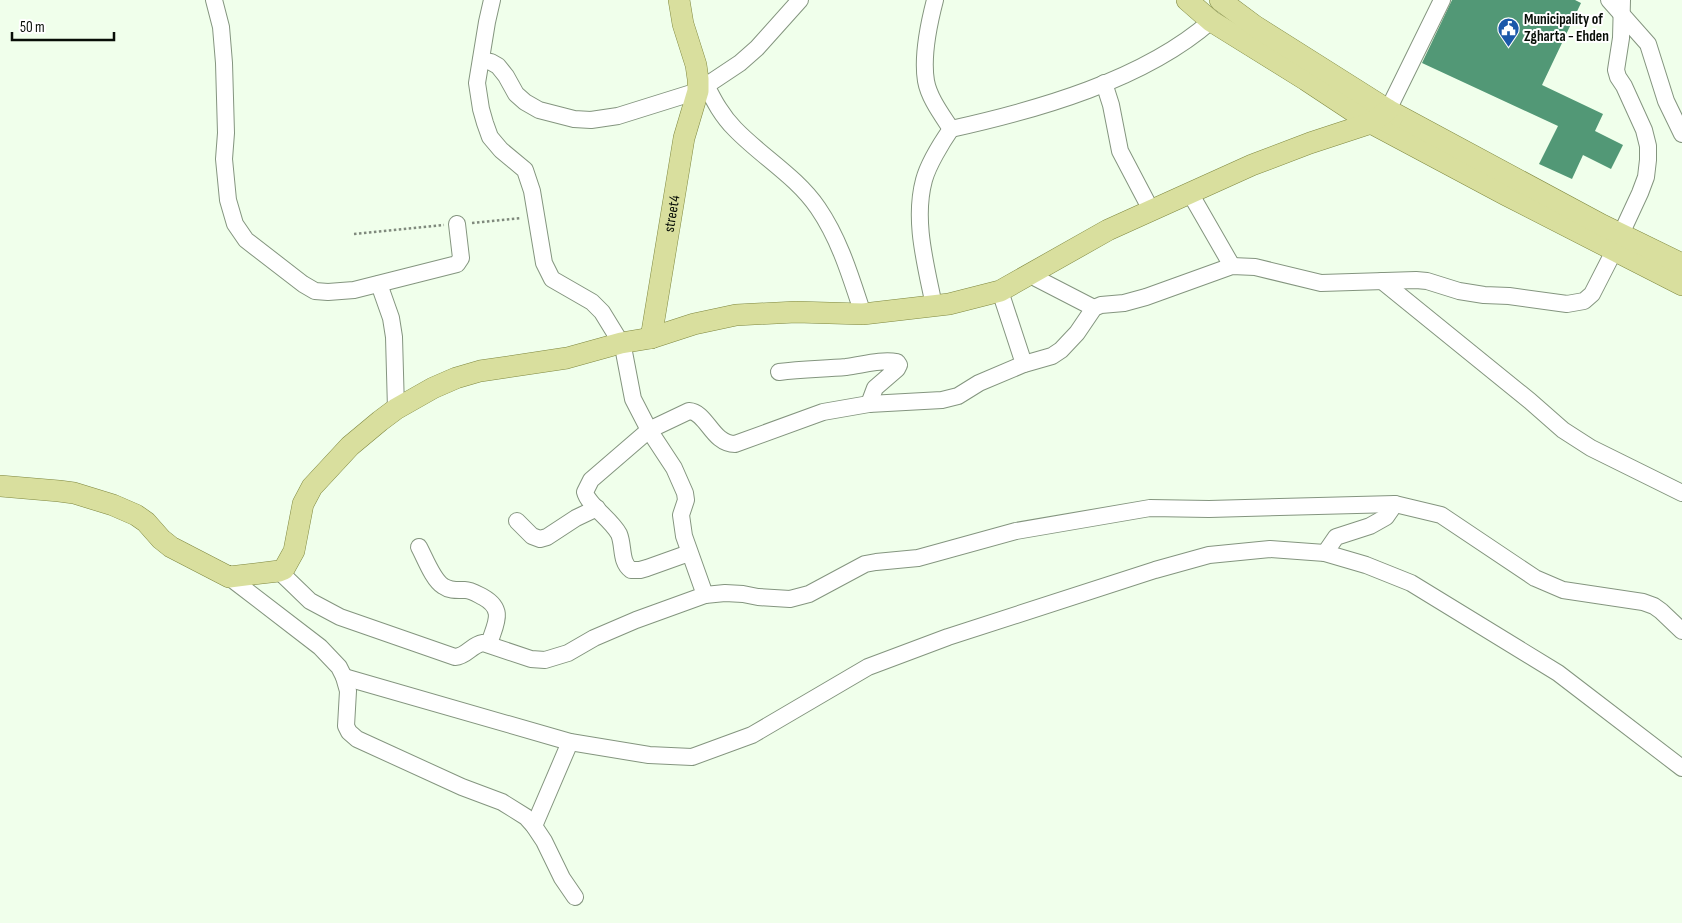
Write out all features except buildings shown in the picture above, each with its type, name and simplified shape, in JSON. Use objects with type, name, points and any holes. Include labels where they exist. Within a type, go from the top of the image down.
[{"type":"main road","points":[[679,0],[682,24],[702,88]]},
{"type":"main road","points":[[1187,0],[1211,21],[1371,123],[1617,242],[1682,264]]},
{"type":"main road","points":[[1220,0],[1255,26],[1388,110],[1617,242],[1682,285]]},
{"type":"main road","name":"street4","points":[[651,338],[684,138],[702,88]]},
{"type":"main road","points":[[0,486],[66,492],[113,505],[136,514],[171,547],[229,577],[279,571],[284,569],[294,551],[302,504],[312,487],[350,446],[396,409],[433,388],[456,378],[480,371],[566,358],[620,343],[651,338],[694,324],[736,315],[796,312],[863,314],[934,306],[1000,291],[1108,230],[1276,156],[1371,123],[1388,110]]},
{"type":"street","points":[[214,0],[221,28],[224,63],[226,133],[224,159],[228,200],[235,224],[246,240],[303,284],[315,291],[328,292],[354,290],[457,264],[461,258],[457,224]]},
{"type":"street","points":[[492,0],[477,83],[480,109],[485,123],[490,136],[501,150],[525,170],[532,191],[544,262],[552,279],[592,302],[602,312],[620,343],[624,352],[633,399],[649,430],[674,468],[686,493],[682,522],[689,553],[705,595]]},
{"type":"street","points":[[481,60],[498,66],[516,94],[539,110],[574,119],[591,120],[618,116],[702,88],[757,48],[800,0]]},
{"type":"street","points":[[936,0],[928,27],[926,82],[935,104],[951,129]]},
{"type":"street","points":[[1388,110],[1442,0]]},
{"type":"street","points":[[1609,0],[1623,7],[1648,44],[1666,101],[1682,134]]},
{"type":"street","points":[[689,553],[647,568],[631,570],[625,563],[620,536],[585,495],[587,485],[597,474],[649,430],[687,412],[693,411],[698,414],[720,439],[735,444],[823,412],[869,404],[942,400],[958,396],[979,383],[1024,364],[1052,356],[1078,333],[1094,308],[1146,297],[1232,266],[1255,267],[1321,283],[1427,281],[1459,291],[1484,295],[1575,304],[1584,301],[1592,294],[1646,177],[1648,146],[1644,130],[1616,70],[1623,7]]},
{"type":"street","points":[[934,306],[921,235],[921,194],[924,178],[942,142],[951,129],[1036,107],[1104,83],[1163,56],[1202,30],[1211,21]]},
{"type":"street","points":[[1104,83],[1111,105],[1120,151],[1151,210]]},
{"type":"street","points":[[702,88],[734,128],[791,177],[818,208],[837,243],[850,274],[863,314]]},
{"type":"street","points":[[1190,193],[1232,266]]},
{"type":"street","points":[[1030,275],[1094,308]]},
{"type":"street","points":[[1382,281],[1500,376],[1563,430],[1592,448],[1682,493]]},
{"type":"street","points":[[379,284],[391,318],[394,337],[396,409]]},
{"type":"street","points":[[1000,291],[1024,364]]},
{"type":"street","points":[[779,372],[810,368],[845,367],[885,361],[897,362],[898,369],[875,388],[869,404]]},
{"type":"street","points":[[279,571],[310,601],[340,618],[361,626],[455,657],[464,655],[477,644],[489,644],[531,659],[545,660],[568,653],[594,638],[636,620],[705,595],[725,593],[790,599],[809,594],[871,563],[918,558],[1016,531],[1150,508],[1395,504],[1441,516],[1535,578],[1550,585],[1563,590],[1643,602],[1661,611],[1682,631]]},
{"type":"street","points":[[1325,553],[1336,537],[1370,526],[1386,517],[1395,504]]},
{"type":"street","points":[[517,521],[532,536],[540,539],[547,537],[576,518],[597,508]]},
{"type":"street","points":[[419,547],[441,586],[451,590],[467,590],[491,602],[497,616],[489,644]]},
{"type":"street","points":[[344,677],[570,742],[649,755],[692,757],[752,735],[868,667],[948,637],[1062,599],[1209,555],[1270,549],[1325,553],[1366,565],[1411,583],[1558,673],[1682,768]]},
{"type":"street","points":[[229,577],[320,647],[339,667],[348,691],[346,726],[356,739],[462,787],[502,802],[526,818],[544,841],[562,878],[575,897]]},
{"type":"street","points":[[534,826],[570,742]]},
{"type":"place","name":"Municipality of Zgharta - Ehden","points":[[1508,47]]}]
